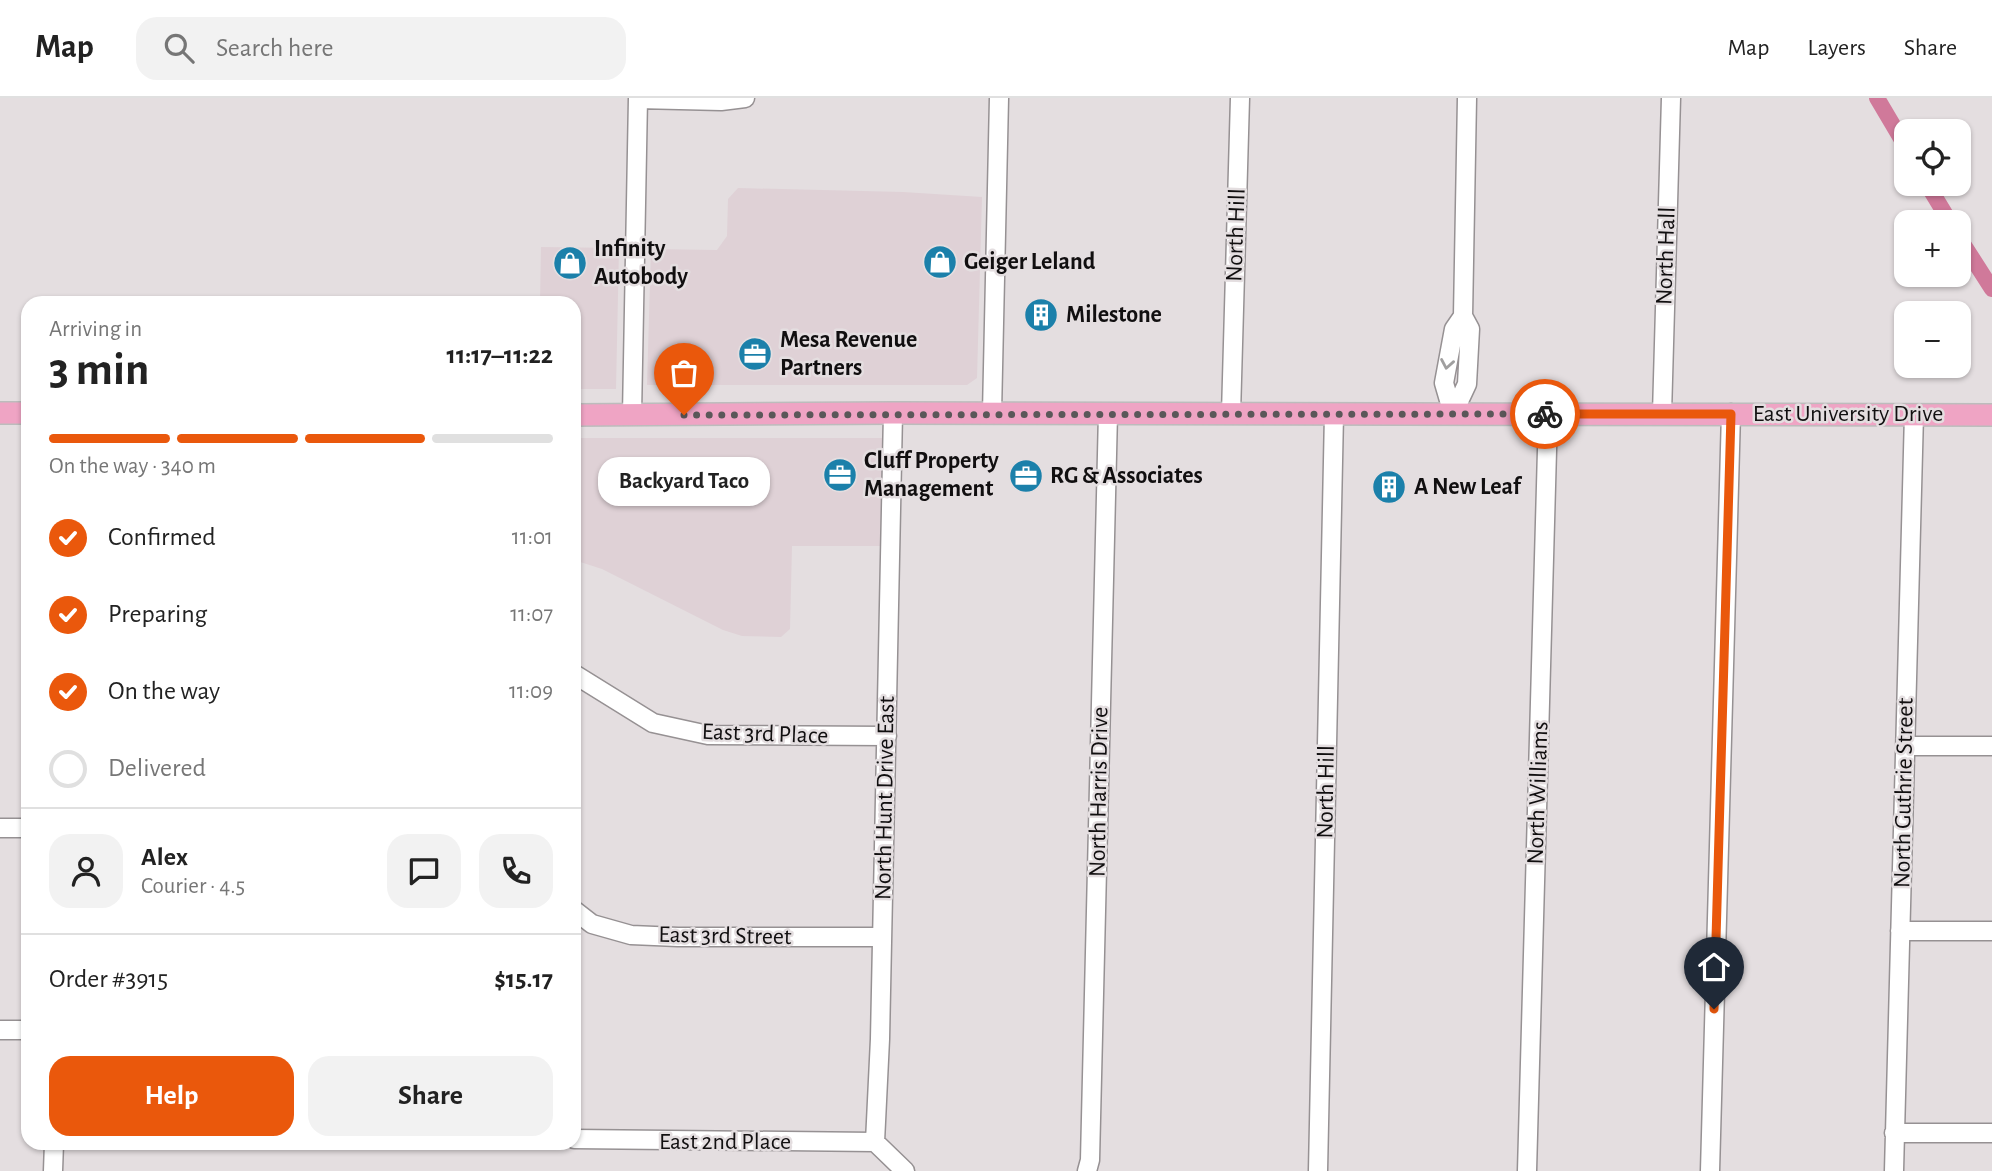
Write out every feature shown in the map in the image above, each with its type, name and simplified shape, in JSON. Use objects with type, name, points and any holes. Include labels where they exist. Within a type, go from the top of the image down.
[{"type":"main road","points":[[0,413],[21,413]]},
{"type":"main road","name":"East University Drive","points":[[581,415],[1991,413]]},
{"type":"street","points":[[632,415],[638,99],[721,101],[745,98]]},
{"type":"street","points":[[992,413],[999,98]]},
{"type":"street","name":"North Hill","points":[[1231,414],[1240,98]]},
{"type":"street","points":[[1453,414],[1444,383],[1454,329],[1463,316],[1467,98]]},
{"type":"street","name":"North Hall","points":[[1661,414],[1671,98]]},
{"type":"street","name":"North Hunt Drive East","points":[[875,1142],[893,413]]},
{"type":"street","name":"North Harris Drive","points":[[1087,1171],[1090,1160],[1108,413]]},
{"type":"street","name":"North Hill","points":[[1318,1171],[1335,414]]},
{"type":"street","name":"North Williams","points":[[1527,1171],[1548,414]]},
{"type":"street","points":[[1710,1171],[1731,414]]},
{"type":"street","name":"North Guthrie Street","points":[[1894,1171],[1914,414]]},
{"type":"street","name":"East 3rd Place","points":[[581,678],[653,723],[708,735],[887,736]]},
{"type":"street","points":[[1905,746],[1992,746]]},
{"type":"street","points":[[0,828],[21,828]]},
{"type":"street","name":"East 3rd Street","points":[[581,915],[592,924],[631,935],[882,937]]},
{"type":"street","points":[[1900,931],[1992,931]]},
{"type":"street","points":[[0,1030],[21,1030]]},
{"type":"street","points":[[1894,1133],[1992,1133]]},
{"type":"street","name":"East 2nd Place","points":[[581,1139],[875,1142]]},
{"type":"street","points":[[875,1142],[905,1171]]},
{"type":"street","points":[[53,1171],[54,1150]]},
{"type":"shaded area","points":[[738,188],[982,197],[977,378],[967,385],[647,385],[651,249],[717,250],[727,236],[728,199]]},
{"type":"shaded area","points":[[541,247],[619,248],[616,389],[581,389],[581,296],[540,296]]},
{"type":"shaded area","points":[[581,438],[892,438],[890,546],[792,546],[790,629],[781,637],[742,636],[723,630],[602,569],[581,562]]},
{"type":"waterway","points":[[1877,98],[1894,127]]},
{"type":"waterway","points":[[1934,196],[1943,210]]},
{"type":"waterway","points":[[1971,256],[1992,289]]},
{"type":"way so far","points":[[684,415],[1545,414]]},
{"type":"place","name":"Geiger Leland","points":[[940,262]]},
{"type":"place","name":"Infinity Autobody","points":[[570,263]]},
{"type":"place","name":"Milestone","points":[[1041,315]]},
{"type":"place","name":"Mesa Revenue Partners","points":[[755,354]]},
{"type":"place","name":"Backyard Taco","points":[[684,415]]},
{"type":"place","name":"Cluff Property Management","points":[[840,475]]},
{"type":"place","name":"RG & Associates","points":[[1026,476]]},
{"type":"place","name":"A New Leaf","points":[[1389,487]]},
{"type":"route","points":[[1545,414],[1731,414],[1714,1009]]}]
